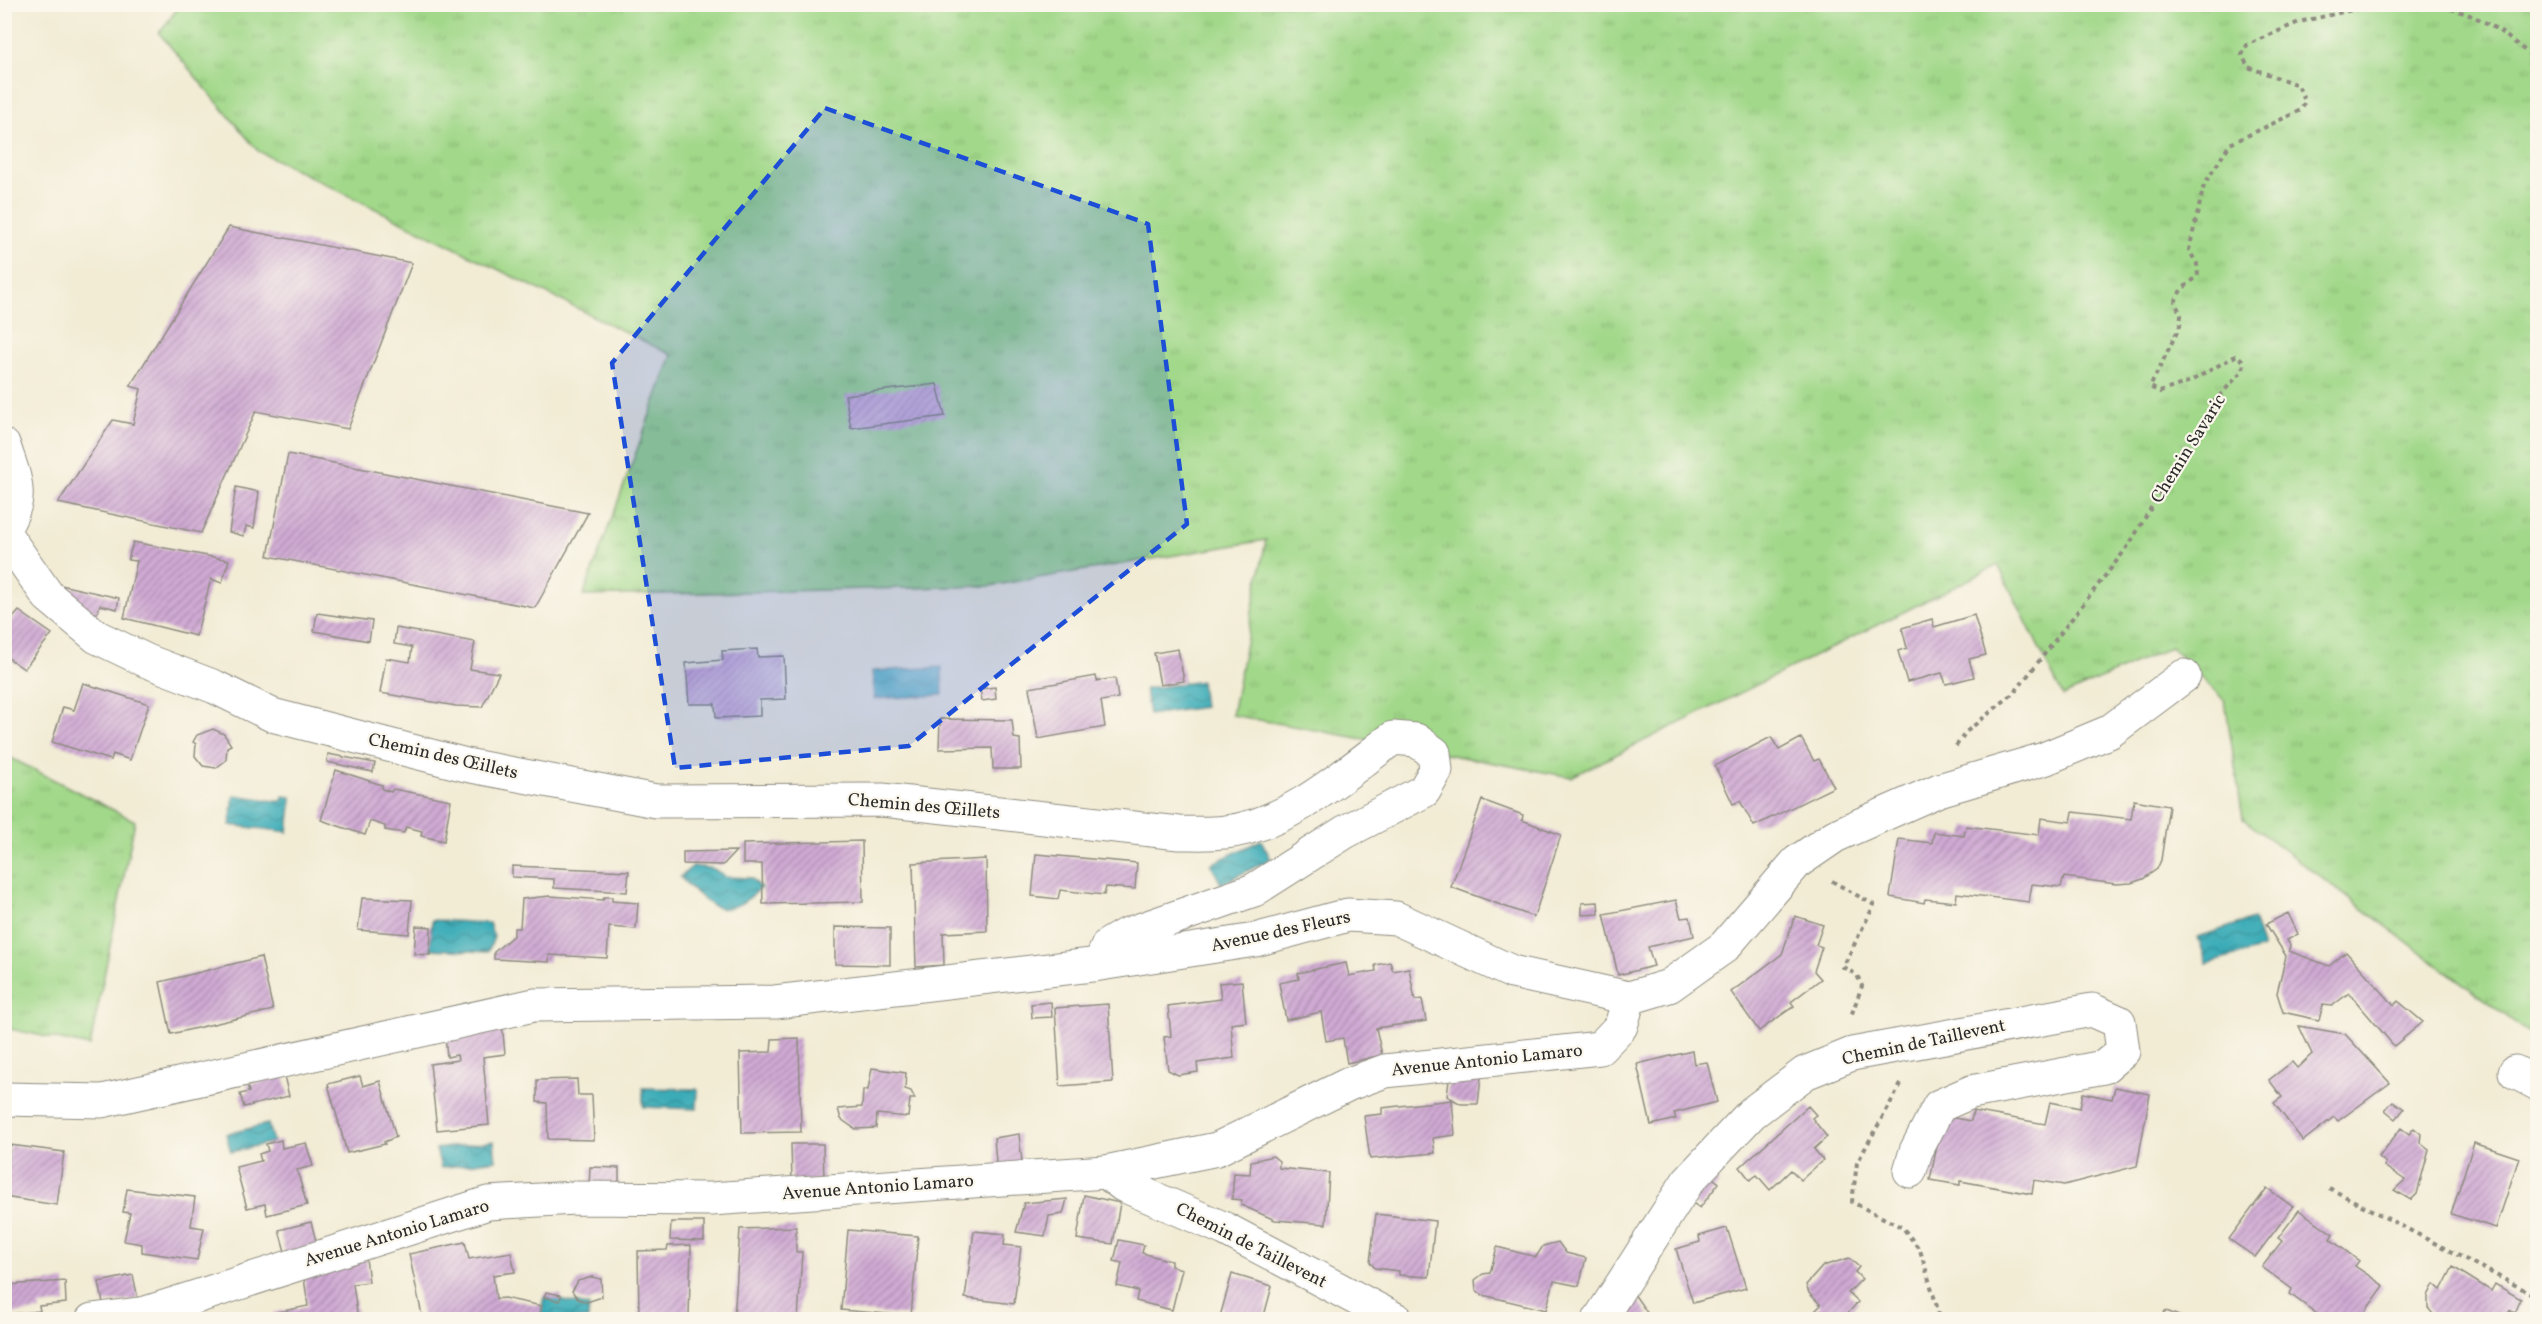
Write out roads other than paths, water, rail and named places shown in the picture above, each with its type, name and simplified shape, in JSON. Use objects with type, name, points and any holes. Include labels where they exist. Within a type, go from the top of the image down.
[{"type":"street","points":[[4,446],[19,491],[14,514],[4,530]]},
{"type":"street","name":"Chemin des Œillets","points":[[4,530],[48,596],[97,637],[147,662],[215,687],[272,715],[466,765],[656,801],[882,800],[1179,833],[1226,832],[1268,821],[1330,786],[1393,738],[1416,740],[1434,753],[1436,770],[1424,791],[1345,832],[1254,890],[1125,935],[1108,945],[1100,964]]},
{"type":"street","points":[[1629,998],[1669,986],[1724,946],[1797,862],[1835,836],[1939,790],[2044,759],[2109,732],[2184,676]]},
{"type":"street","name":"Avenue des Fleurs","points":[[4,1099],[102,1101],[534,1005],[775,1002],[1100,964],[1255,940],[1348,915],[1396,918],[1512,972],[1629,998]]},
{"type":"street","name":"Avenue Antonio Lamaro","points":[[92,1320],[146,1313],[488,1203],[575,1198],[711,1199],[1106,1172],[1216,1149],[1349,1084],[1385,1071],[1600,1048],[1621,1026],[1629,998]]},
{"type":"street","name":"Chemin de Taillevent","points":[[1599,1320],[1688,1181],[1752,1113],[1805,1073],[1852,1054],[2092,1010],[2120,1022],[2123,1051],[2104,1067],[1971,1092],[1939,1106],[1916,1151],[1910,1171]]},
{"type":"street","name":"Chemin de Taillevent","points":[[1106,1172],[1124,1185],[1225,1229],[1397,1320]]},
{"type":"water","points":[[942,667],[943,695],[874,699],[872,671]]},
{"type":"water","points":[[1201,681],[1204,707],[1149,715],[1145,689]]},
{"type":"water","points":[[234,795],[276,801],[282,801],[283,796],[292,797],[288,832],[230,825]]},
{"type":"water","points":[[1261,840],[1271,859],[1221,884],[1211,864]]},
{"type":"water","points":[[693,866],[714,869],[726,877],[751,878],[761,888],[737,906],[718,908],[701,897],[680,877]]},
{"type":"water","points":[[2253,919],[2263,948],[2207,964],[2198,937]]},
{"type":"water","points":[[432,920],[489,923],[494,937],[488,952],[430,949]]},
{"type":"water","points":[[643,1088],[698,1089],[697,1109],[643,1107]]},
{"type":"water","points":[[268,1124],[273,1142],[231,1152],[226,1134]]},
{"type":"water","points":[[494,1141],[496,1160],[441,1168],[436,1149]]},
{"type":"water","points":[[544,1297],[589,1306],[588,1319],[539,1319]]}]
